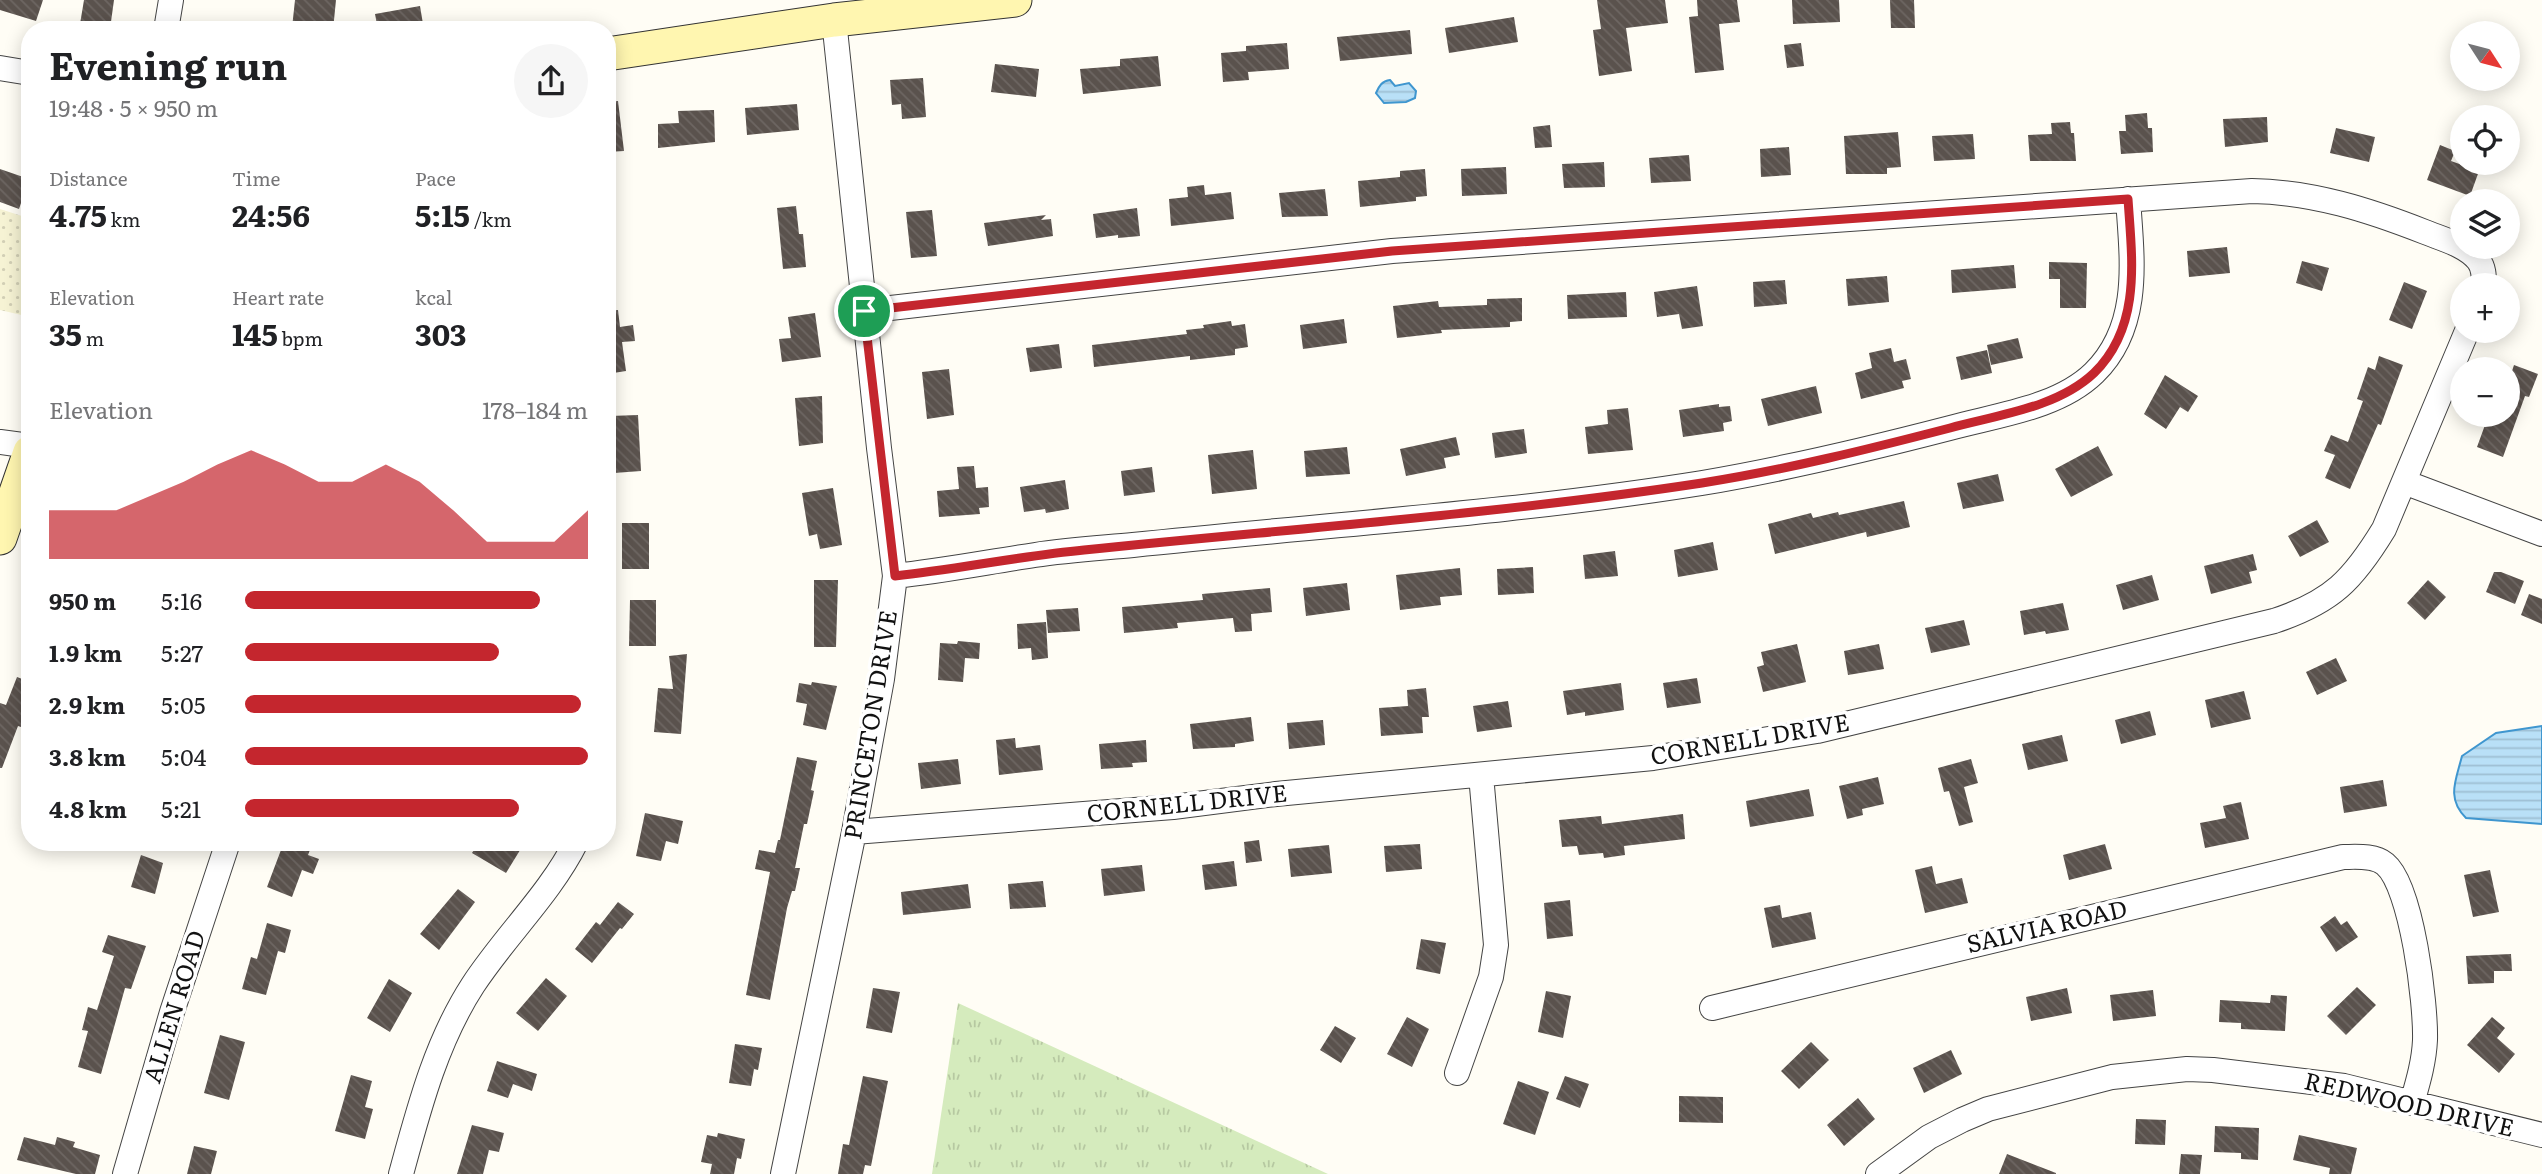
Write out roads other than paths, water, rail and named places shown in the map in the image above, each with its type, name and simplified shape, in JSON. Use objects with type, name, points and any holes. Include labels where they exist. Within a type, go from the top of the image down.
[{"type":"street","points":[[168,21],[171,0]]},
{"type":"street","points":[[616,53],[834,20],[1015,0]]},
{"type":"street","name":"PRINCETON DRIVE","points":[[783,1174],[855,832],[882,679],[895,576],[834,20]]},
{"type":"street","points":[[0,68],[21,72]]},
{"type":"street","points":[[864,311],[1392,251],[2258,191],[2298,194],[2341,203],[2401,223],[2466,250],[2477,258],[2483,273]]},
{"type":"street","points":[[895,576],[1036,555],[1559,502],[1705,482],[1910,438],[2046,402],[2092,375],[2118,338],[2126,318],[2133,276],[2128,199]]},
{"type":"street","name":"CORNELL DRIVE","points":[[855,832],[1173,807],[1654,758],[1805,733],[2281,619],[2316,605],[2355,573],[2385,529],[2463,343]]},
{"type":"street","points":[[0,442],[21,445]]},
{"type":"street","points":[[0,538],[21,478]]},
{"type":"street","points":[[2404,482],[2542,534]]},
{"type":"street","points":[[1457,1073],[1491,977],[1496,945],[1481,775]]},
{"type":"street","name":"ALLEN ROAD","points":[[125,1174],[172,1012],[225,851]]},
{"type":"street","points":[[401,1174],[438,1049],[459,1008],[479,976],[571,851]]},
{"type":"street","name":"SALVIA ROAD","points":[[1712,1008],[2343,857],[2371,857],[2383,862],[2396,879],[2407,908],[2418,965],[2425,1039],[2422,1068],[2412,1103]]},
{"type":"street","name":"REDWOOD DRIVE","points":[[1878,1174],[1930,1138],[1962,1120],[2064,1088],[2137,1073],[2213,1070],[2318,1081],[2542,1135]]},
{"type":"water","points":[[1390,80],[1395,86],[1409,83],[1416,91],[1415,98],[1406,102],[1384,103],[1376,93],[1381,84]]},
{"type":"water","points":[[2542,726],[2542,824],[2466,818],[2454,796],[2462,756],[2496,733]]}]
